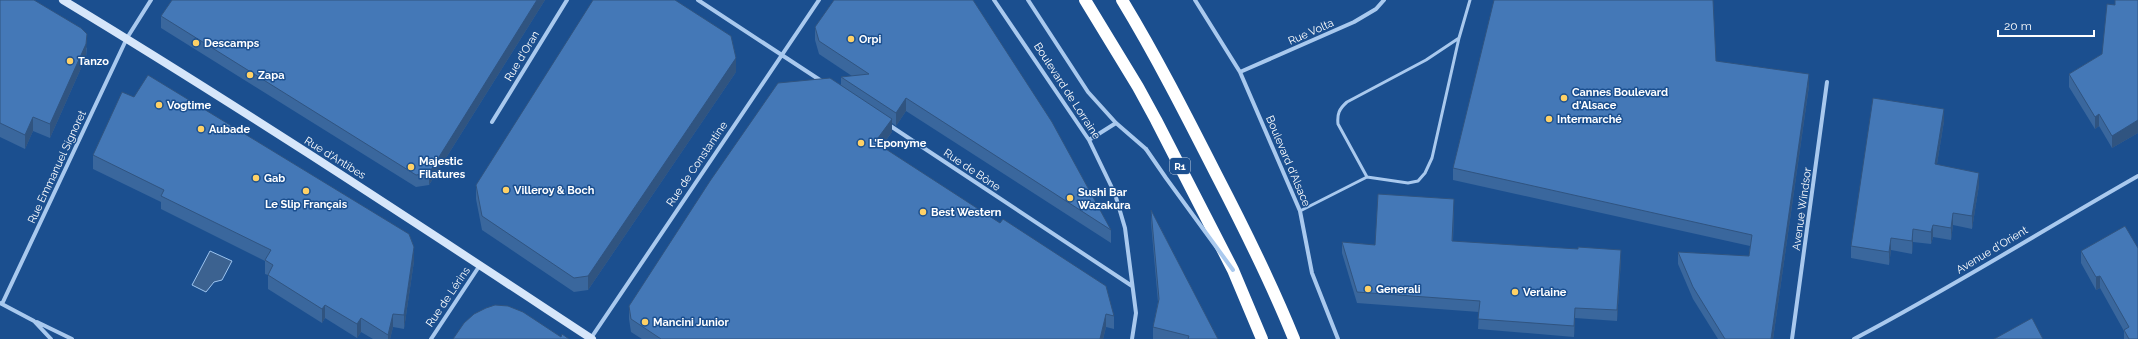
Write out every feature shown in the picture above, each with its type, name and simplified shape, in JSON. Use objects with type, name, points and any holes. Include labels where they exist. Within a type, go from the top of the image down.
[{"type":"highway","name":"R1","points":[[1085,0],[1138,87],[1234,270],[1262,339]]},
{"type":"highway","name":"R1","points":[[1122,0],[1168,78],[1196,133],[1260,260],[1294,339]]},
{"type":"street","name":"Rue d'Antibes","points":[[63,0],[127,38],[480,264],[592,339]]},
{"type":"street","name":"Rue Emmanuel Signoret","points":[[1,304],[127,38],[151,0]]},
{"type":"street","name":"Rue d'Oran","points":[[492,122],[567,0]]},
{"type":"street","points":[[698,0],[828,85]]},
{"type":"street","name":"Rue de Constantine","points":[[592,339],[781,54],[819,0]]},
{"type":"street","name":"Boulevard de Lorraine","points":[[994,0],[1089,140],[1115,194],[1125,228],[1136,313],[1132,339]]},
{"type":"street","points":[[1028,0],[1088,92],[1116,123],[1146,149],[1234,270]]},
{"type":"street","name":"Boulevard d'Alsace","points":[[1195,0],[1240,72],[1300,210],[1312,272],[1338,339]]},
{"type":"street","name":"Rue Volta","points":[[1240,72],[1354,22],[1376,9],[1384,0]]},
{"type":"street","name":"Avenue Windsor","points":[[1792,339],[1828,82]]},
{"type":"street","points":[[1089,140],[1116,123]]},
{"type":"street","name":"Rue de Bône","points":[[887,124],[1132,286]]},
{"type":"street","name":"Avenue d'Orient","points":[[1854,339],[1915,307],[2039,232],[2138,176]]},
{"type":"street","name":"Rue de Lérins","points":[[431,339],[480,264]]},
{"type":"street","points":[[1,304],[72,339]]},
{"type":"street","points":[[34,321],[52,339]]},
{"type":"lane","points":[[1300,210],[1367,178],[1408,184],[1418,181],[1425,173],[1432,158],[1459,38],[1470,0]]},
{"type":"lane","points":[[1367,178],[1338,124],[1337,115],[1340,107],[1353,98],[1426,60],[1459,38]]},
{"type":"water","points":[[210,251],[232,261],[222,280],[214,282],[206,292],[192,285]]},
{"type":"building","points":[[0,0],[34,0],[81,28],[87,34],[86,44],[50,124],[33,117],[25,135],[0,123]]},
{"type":"building","points":[[172,0],[537,0],[429,173],[416,175],[161,16]]},
{"type":"building","points":[[593,0],[675,0],[731,36],[736,58],[588,276],[574,278],[482,216],[476,185]]},
{"type":"building","points":[[834,0],[973,0],[1052,122],[1111,230],[906,98],[896,113],[841,77],[869,74],[819,41],[815,27]]},
{"type":"building","points":[[1494,0],[1713,0],[1716,61],[1809,74],[1771,339],[1725,339],[1693,287],[1678,252],[1749,256],[1752,235],[1453,168]]},
{"type":"building","points":[[2115,0],[2138,0],[2138,120],[2112,136],[2099,114],[2095,117],[2069,74],[2102,54],[2107,4],[2115,5]]},
{"type":"building","points":[[148,75],[409,234],[414,247],[404,315],[393,314],[388,335],[361,318],[357,324],[325,305],[322,309],[268,275],[273,265],[265,260],[271,250],[161,196],[164,190],[93,155],[122,92],[134,97]]},
{"type":"building","points":[[830,78],[892,119],[875,142],[1000,223],[1003,219],[1106,286],[1114,316],[1106,314],[1100,339],[661,339],[631,319],[629,306],[710,181],[778,83]]},
{"type":"building","points":[[1873,98],[1944,109],[1935,164],[1979,173],[1972,216],[1953,213],[1951,228],[1933,225],[1931,232],[1913,229],[1912,241],[1891,238],[1889,252],[1851,246]]},
{"type":"building","points":[[1378,194],[1454,199],[1452,241],[1578,249],[1578,247],[1621,250],[1617,310],[1575,308],[1574,326],[1478,319],[1480,301],[1357,292],[1342,242],[1375,245]]},
{"type":"building","points":[[1151,210],[1218,339],[1188,339],[1189,336],[1153,327],[1159,299]]},
{"type":"building","points":[[2125,226],[2138,248],[2138,339],[2129,339],[2124,330],[2129,327],[2100,276],[2096,277],[2081,251]]},
{"type":"building","points":[[495,305],[508,306],[523,312],[561,337],[562,334],[569,339],[453,339],[464,323],[474,314]]},
{"type":"building","points":[[2032,318],[2043,339],[1994,339]]},
{"type":"place","name":"Orpi","points":[[851,39]]},
{"type":"place","name":"Descamps","points":[[196,43]]},
{"type":"place","name":"Tanzo","points":[[70,61]]},
{"type":"place","name":"Zapa","points":[[250,75]]},
{"type":"place","name":"Cannes Boulevard d'Alsace","points":[[1564,98]]},
{"type":"place","name":"Vogtime","points":[[159,105]]},
{"type":"place","name":"Intermarché","points":[[1549,119]]},
{"type":"place","name":"Aubade","points":[[201,129]]},
{"type":"place","name":"L'Eponyme","points":[[861,143]]},
{"type":"place","name":"Majestic Filatures","points":[[411,167]]},
{"type":"place","name":"Gab","points":[[256,178]]},
{"type":"place","name":"Villeroy & Boch","points":[[506,190]]},
{"type":"place","name":"Le Slip Français","points":[[306,191]]},
{"type":"place","name":"Sushi Bar Wazakura","points":[[1070,198]]},
{"type":"place","name":"Best Western","points":[[923,212]]},
{"type":"place","name":"Generali","points":[[1368,289]]},
{"type":"place","name":"Verlaine","points":[[1515,292]]},
{"type":"place","name":"Mancini Junior","points":[[645,322]]}]
